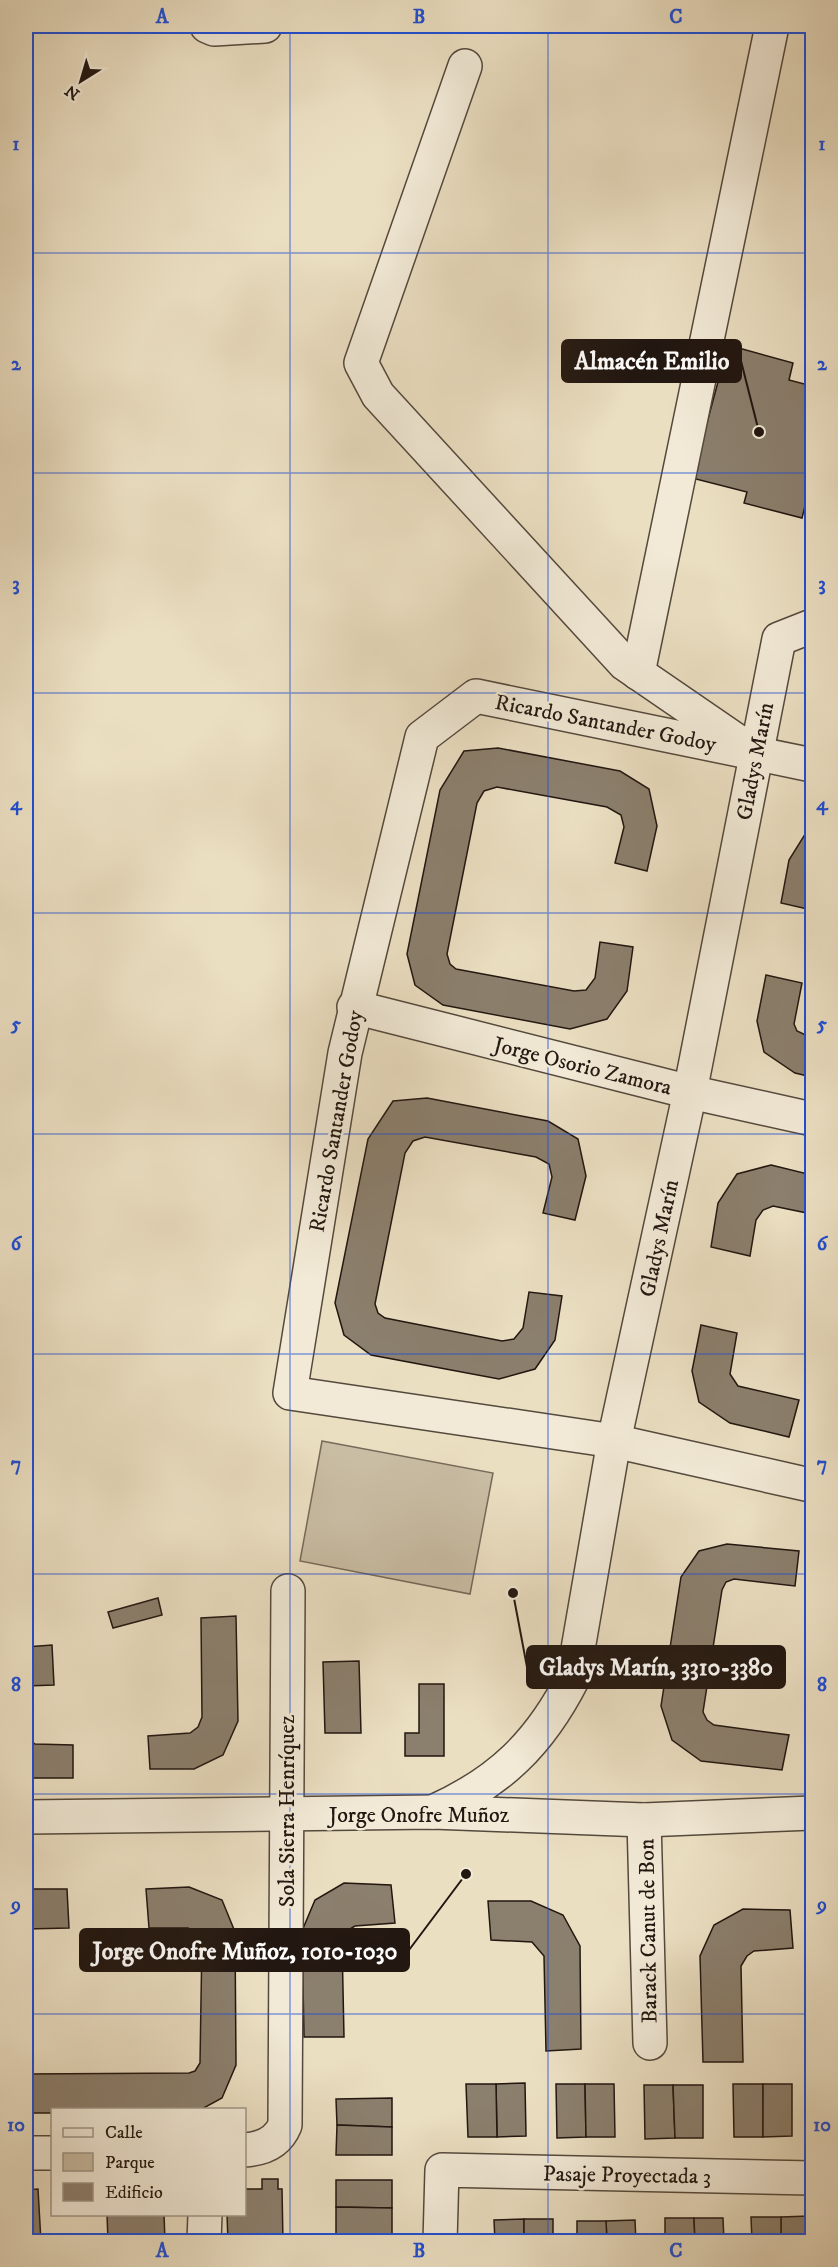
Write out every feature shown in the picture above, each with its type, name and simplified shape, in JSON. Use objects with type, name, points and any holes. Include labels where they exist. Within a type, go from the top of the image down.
[{"type":"street","points":[[207,26],[214,29],[266,26]]},
{"type":"street","points":[[638,673],[772,26]]},
{"type":"street","points":[[465,66],[361,363],[378,395],[625,664],[755,752]]},
{"type":"street","name":"Gladys Marín","points":[[433,1812],[464,1798],[517,1759],[546,1725],[573,1678],[614,1441],[690,1092],[779,639],[813,626]]},
{"type":"street","name":"Ricardo Santander Godoy","points":[[810,1485],[614,1441],[290,1393],[354,1007],[422,737],[477,696],[813,765]]},
{"type":"street","name":"Jorge Osorio Zamora","points":[[354,1007],[690,1092],[813,1119]]},
{"type":"street","name":"Sola Sierra Henríquez","points":[[246,2150],[255,2149],[274,2141],[281,2134],[285,2124],[288,1591]]},
{"type":"street","name":"Jorge Onofre Muñoz","points":[[26,1817],[433,1812],[644,1820],[813,1813]]},
{"type":"street","name":"Barack Canut de Bon","points":[[644,1820],[650,2043]]},
{"type":"street","points":[[26,2153],[51,2153]]},
{"type":"street","name":"Pasaje Proyectada 3","points":[[440,2241],[442,2170],[813,2178]]},
{"type":"street","points":[[204,2241],[205,2216]]},
{"type":"green space","points":[[322,1441],[493,1473],[470,1594],[300,1561]]},
{"type":"building","points":[[728,345],[793,363],[789,380],[812,386],[812,508],[805,506],[802,518],[744,503],[747,492],[692,478]]},
{"type":"building","points":[[498,748],[620,771],[649,789],[657,826],[647,871],[615,863],[624,827],[621,815],[607,807],[497,787],[484,791],[477,803],[447,954],[450,964],[456,969],[574,991],[586,990],[595,978],[600,942],[633,947],[627,991],[607,1019],[570,1029],[443,1005],[415,985],[407,954],[440,790],[464,751]]},
{"type":"building","points":[[812,829],[812,910],[781,903],[789,860],[807,831]]},
{"type":"building","points":[[766,975],[802,983],[794,1024],[797,1031],[812,1038],[812,1077],[795,1073],[764,1052],[757,1021]]},
{"type":"building","points":[[427,1098],[548,1121],[578,1139],[586,1176],[575,1220],[543,1213],[552,1177],[549,1164],[536,1157],[425,1137],[413,1141],[405,1153],[375,1304],[378,1313],[385,1318],[502,1341],[514,1339],[523,1328],[529,1292],[562,1296],[555,1340],[535,1369],[499,1379],[371,1355],[344,1335],[335,1303],[368,1139],[393,1101]]},
{"type":"building","points":[[771,1165],[812,1175],[812,1214],[773,1206],[763,1210],[756,1220],[750,1256],[711,1247],[718,1203],[737,1174]]},
{"type":"building","points":[[701,1325],[737,1333],[730,1374],[738,1386],[799,1400],[789,1437],[730,1423],[699,1402],[692,1371]]},
{"type":"building","points":[[727,1544],[799,1551],[795,1586],[734,1579],[726,1582],[722,1590],[703,1712],[707,1720],[714,1725],[789,1735],[782,1770],[701,1761],[672,1740],[661,1706],[681,1577],[699,1551]]},
{"type":"building","points":[[158,1598],[162,1615],[113,1628],[108,1612]]},
{"type":"building","points":[[236,1616],[238,1721],[223,1755],[194,1769],[150,1769],[148,1736],[190,1733],[198,1727],[202,1717],[201,1618]]},
{"type":"building","points":[[52,1645],[54,1685],[26,1686],[26,1647]]},
{"type":"building","points":[[359,1661],[361,1733],[325,1733],[323,1662]]},
{"type":"building","points":[[419,1684],[444,1684],[444,1756],[405,1756],[405,1733],[419,1733]]},
{"type":"building","points":[[26,1737],[35,1744],[73,1745],[73,1778],[26,1778]]},
{"type":"building","points":[[344,1883],[391,1885],[395,1923],[355,1926],[348,1930],[342,1941],[344,2037],[304,2037],[302,1931],[315,1900]]},
{"type":"building","points":[[189,1887],[222,1900],[235,1932],[236,2065],[222,2098],[204,2108],[51,2108],[51,2113],[26,2113],[26,2074],[189,2073],[195,2071],[200,2063],[202,1939],[198,1933],[188,1928],[149,1928],[146,1889]]},
{"type":"building","points":[[26,1889],[67,1889],[69,1928],[26,1929]]},
{"type":"building","points":[[488,1901],[531,1901],[563,1915],[580,1946],[581,2049],[546,2051],[544,1956],[532,1942],[491,1940]]},
{"type":"building","points":[[743,1909],[790,1910],[793,1948],[754,1951],[747,1956],[741,1966],[743,2062],[703,2062],[700,1956],[714,1925]]},
{"type":"building","points":[[525,2083],[526,2136],[497,2137],[496,2084]]},
{"type":"building","points":[[466,2084],[496,2084],[497,2137],[468,2137]]},
{"type":"building","points":[[556,2084],[585,2084],[586,2137],[557,2138]]},
{"type":"building","points":[[585,2084],[614,2084],[615,2137],[586,2137]]},
{"type":"building","points":[[733,2084],[763,2084],[763,2137],[734,2137]]},
{"type":"building","points":[[763,2084],[792,2084],[792,2136],[763,2137]]},
{"type":"building","points":[[644,2085],[673,2085],[675,2138],[645,2139]]},
{"type":"building","points":[[673,2085],[703,2085],[703,2138],[675,2138]]},
{"type":"building","points":[[392,2098],[392,2127],[337,2125],[336,2099]]},
{"type":"building","points":[[337,2125],[392,2127],[392,2155],[336,2155]]},
{"type":"building","points":[[262,2179],[278,2179],[278,2189],[282,2189],[283,2242],[228,2242],[227,2216],[246,2216],[246,2189],[262,2189]]},
{"type":"building","points":[[336,2180],[392,2180],[392,2208],[336,2207]]},
{"type":"building","points":[[38,2189],[41,2242],[26,2242],[26,2190]]},
{"type":"building","points":[[336,2207],[392,2208],[392,2237],[336,2236]]},
{"type":"building","points":[[107,2216],[164,2216],[165,2242],[108,2242]]},
{"type":"building","points":[[809,2216],[810,2242],[781,2242],[781,2217]]},
{"type":"building","points":[[751,2217],[781,2217],[781,2242],[752,2242]]},
{"type":"building","points":[[665,2218],[694,2218],[695,2242],[665,2242]]},
{"type":"building","points":[[694,2218],[723,2218],[724,2242],[695,2242]]},
{"type":"building","points":[[524,2219],[524,2242],[495,2242],[494,2220]]},
{"type":"building","points":[[524,2219],[553,2219],[553,2242],[524,2242]]},
{"type":"building","points":[[635,2220],[636,2242],[607,2242],[606,2221]]},
{"type":"building","points":[[577,2221],[606,2221],[607,2242],[577,2242]]},
{"type":"place","name":"Almacén Emilio","points":[[759,432]]},
{"type":"place","name":"Gladys Marín, 3310-3380","points":[[513,1593]]},
{"type":"place","name":"Jorge Onofre Muñoz, 1010-1030","points":[[466,1874]]}]
